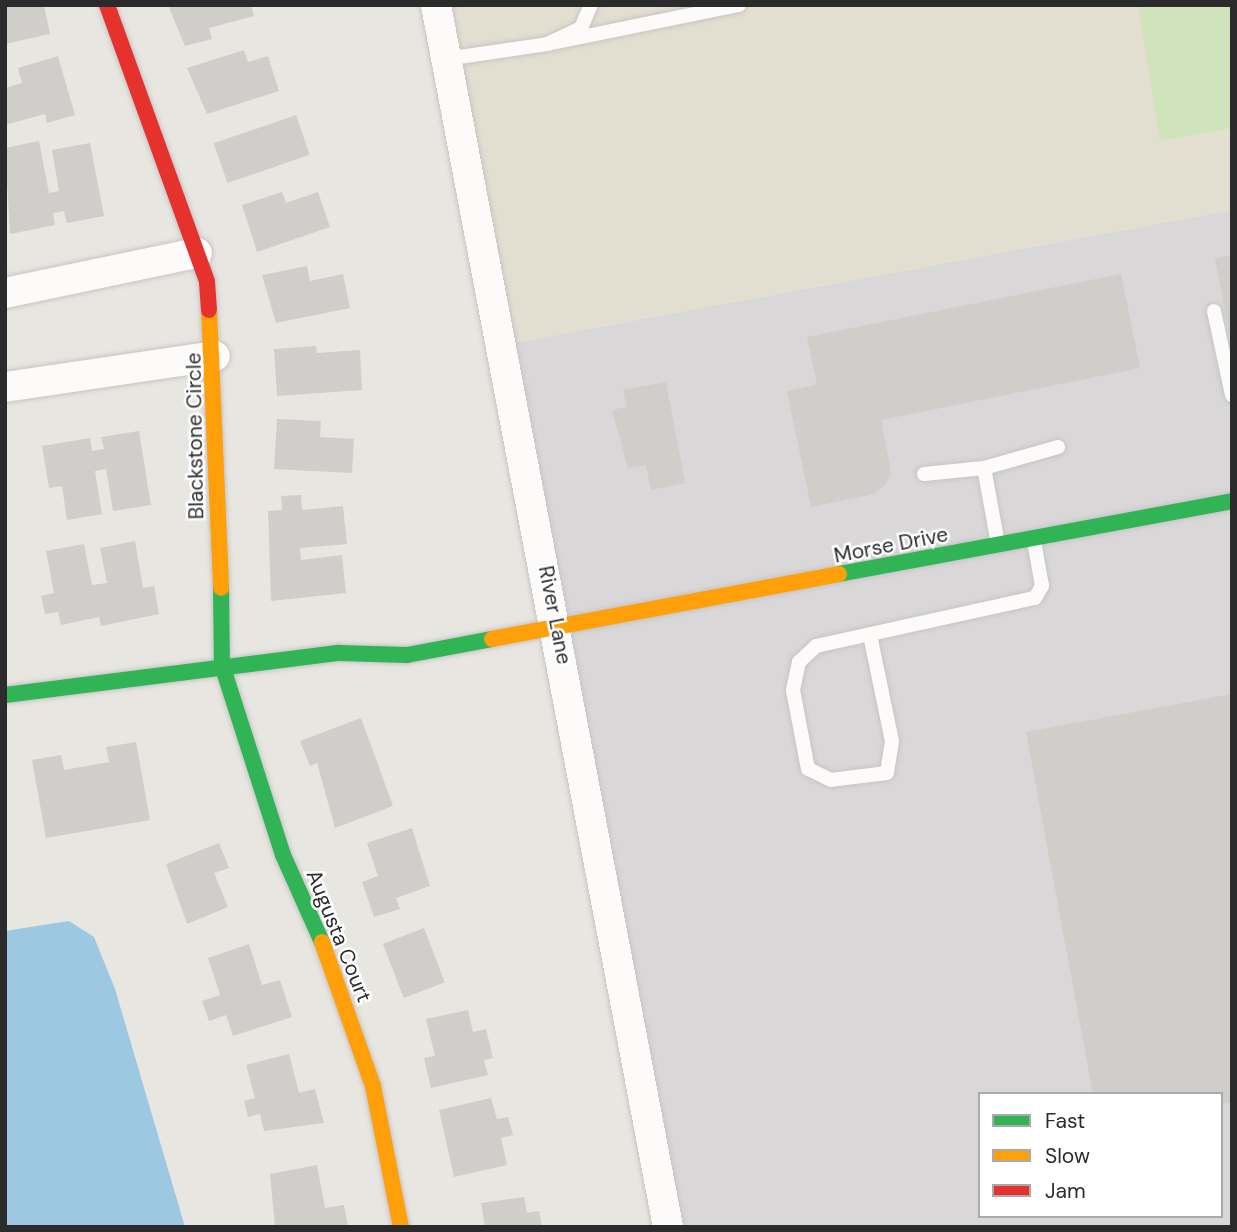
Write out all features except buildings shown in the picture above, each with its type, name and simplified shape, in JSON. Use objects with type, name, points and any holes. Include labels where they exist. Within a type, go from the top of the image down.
[{"type":"street","name":"Blackstone Circle","points":[[107,5],[197,253],[215,356],[222,665]]},
{"type":"street","name":"River Lane","points":[[436,5],[558,629],[668,1227]]},
{"type":"street","points":[[5,293],[197,253]]},
{"type":"street","points":[[5,387],[215,356]]},
{"type":"street","name":"Morse Drive","points":[[222,665],[339,653],[407,655],[558,629],[1232,501]]},
{"type":"street","points":[[5,695],[222,665]]},
{"type":"street","name":"Augusta Court","points":[[222,665],[283,855],[313,917],[373,1086],[401,1227]]},
{"type":"lane","points":[[547,44],[581,28],[591,5]]},
{"type":"lane","points":[[446,59],[547,44],[739,5]]},
{"type":"lane","points":[[1214,310],[1232,395]]},
{"type":"lane","points":[[924,474],[984,468],[1058,447]]},
{"type":"lane","points":[[984,468],[998,546]]},
{"type":"lane","points":[[870,635],[892,741],[887,773],[831,780],[808,769],[793,690],[799,662],[816,646],[1035,598],[1042,586],[1033,539]]},
{"type":"shaded area","points":[[436,5],[1232,5],[1232,210],[502,345]]},
{"type":"shaded area","points":[[1232,210],[1232,1227],[668,1227],[502,345]]},
{"type":"green space","points":[[1138,5],[1232,5],[1232,128],[1160,141]]},
{"type":"water","points":[[69,921],[94,937],[115,989],[185,1227],[5,1227],[5,931]]},
{"type":"traffic: fast","points":[[839,574],[1232,501]]},
{"type":"traffic: fast","points":[[221,588],[222,665],[283,855],[322,942]]},
{"type":"traffic: fast","points":[[5,695],[339,653],[407,655],[492,639]]},
{"type":"traffic: slow","points":[[209,310],[221,588]]},
{"type":"traffic: slow","points":[[492,639],[839,574]]},
{"type":"traffic: slow","points":[[322,942],[373,1086],[401,1227]]},
{"type":"traffic: jam","points":[[107,5],[207,282],[209,310]]}]
